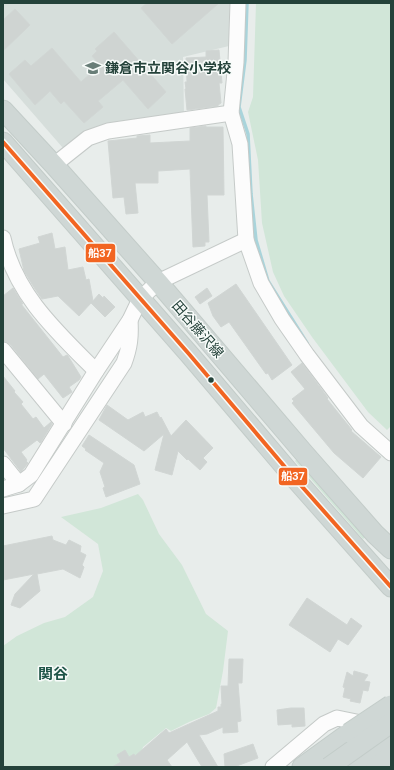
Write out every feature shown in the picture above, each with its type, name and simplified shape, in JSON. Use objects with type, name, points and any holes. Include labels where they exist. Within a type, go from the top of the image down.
[{"type":"main road","name":"田谷藤沢線","points":[[3,110],[158,282],[303,452],[375,534],[391,549]]},
{"type":"main road","name":"田谷藤沢線","points":[[5,147],[194,360],[290,473],[391,587]]},
{"type":"main road","points":[[302,767],[391,705]]},
{"type":"main road","points":[[329,767],[391,723]]},
{"type":"main road","points":[[349,767],[391,736]]},
{"type":"main road","points":[[376,767],[391,755]]},
{"type":"street","points":[[238,3],[236,62],[231,113],[240,144],[246,240],[261,283],[282,319],[307,356],[361,426],[391,453]]},
{"type":"street","points":[[54,165],[88,138],[108,131],[231,113]]},
{"type":"street","points":[[3,238],[14,270],[27,295],[49,324],[96,371]]},
{"type":"street","points":[[3,489],[19,484],[31,475],[96,371],[130,320],[140,299],[158,282],[246,240]]},
{"type":"street","points":[[3,506],[34,499],[124,363],[129,350],[131,337],[130,320]]},
{"type":"street","points":[[3,350],[64,424]]},
{"type":"street","points":[[3,464],[19,484]]},
{"type":"street","points":[[273,767],[324,724],[337,718],[391,729]]},
{"type":"shaded area","name":"鎌倉市立関谷小学校","points":[[3,3],[230,3],[229,46],[183,57],[184,115],[84,132],[63,148],[3,79]]},
{"type":"green space","points":[[256,3],[391,3],[391,426],[387,430],[368,412],[312,337],[284,296],[273,272],[262,223],[258,160],[248,112],[253,97]]},
{"type":"green space","points":[[299,457],[368,535],[363,539],[295,461]]},
{"type":"green space","points":[[138,494],[143,500],[159,534],[182,565],[206,614],[228,631],[223,671],[216,708],[209,714],[171,731],[166,728],[143,747],[141,755],[127,767],[3,767],[3,646],[17,636],[44,623],[65,617],[93,597],[103,571],[98,544],[61,517],[101,508]]},
{"type":"building","points":[[147,3],[219,3],[172,44],[141,8]]},
{"type":"building","points":[[15,9],[30,25],[3,51],[3,20]]},
{"type":"building","points":[[114,32],[166,92],[148,109],[123,80],[98,101],[103,107],[84,123],[64,101],[61,104],[50,91],[35,105],[9,74],[25,60],[31,66],[52,48],[81,82],[100,65],[92,56],[97,51],[95,49]]},
{"type":"building","points":[[219,50],[222,83],[219,83],[221,103],[218,106],[187,110],[185,89],[185,82],[187,82],[186,58],[206,57],[206,51]]},
{"type":"building","points":[[206,126],[223,127],[224,195],[207,195],[209,242],[205,242],[205,246],[193,247],[190,169],[158,171],[158,183],[135,183],[138,213],[126,214],[124,197],[113,198],[108,141],[150,135],[150,143],[190,141],[190,128]]},
{"type":"building","points":[[52,233],[55,249],[65,247],[68,270],[83,267],[86,280],[89,279],[93,301],[99,294],[103,298],[104,296],[115,307],[105,317],[91,303],[79,316],[58,296],[42,299],[35,289],[24,271],[19,249],[40,243],[38,237]]},
{"type":"building","points":[[236,284],[292,365],[272,380],[268,373],[266,374],[229,322],[221,327],[213,316],[208,303]]},
{"type":"building","points":[[13,288],[23,304],[21,304],[63,357],[68,356],[81,377],[69,387],[72,392],[63,398],[44,374],[38,379],[10,344],[3,341],[3,296]]},
{"type":"building","points":[[207,288],[212,296],[200,304],[195,297]]},
{"type":"building","points":[[302,363],[328,398],[327,399],[352,430],[351,431],[381,457],[363,478],[334,453],[292,403],[294,401],[292,399],[305,389],[291,372]]},
{"type":"building","points":[[3,376],[23,402],[21,404],[33,419],[36,417],[44,428],[51,422],[52,424],[40,443],[37,440],[21,452],[28,463],[21,472],[3,448]]},
{"type":"building","points":[[107,405],[128,420],[143,412],[145,417],[157,412],[171,436],[186,420],[213,448],[203,458],[207,462],[200,470],[178,451],[172,475],[155,470],[164,434],[144,451],[99,420]]},
{"type":"building","points":[[89,435],[134,465],[140,484],[106,497],[103,488],[105,487],[100,472],[104,463],[85,450],[86,449],[82,446]]},
{"type":"building","points":[[52,536],[53,540],[66,545],[69,540],[81,546],[80,552],[86,555],[82,565],[84,567],[80,578],[63,569],[37,574],[40,591],[20,608],[11,605],[15,594],[34,574],[3,580],[3,546]]},
{"type":"building","points":[[307,598],[347,625],[351,618],[362,626],[348,645],[338,639],[330,652],[289,625]]},
{"type":"building","points":[[229,659],[243,659],[242,683],[238,683],[241,721],[237,722],[238,732],[223,733],[223,727],[207,734],[199,735],[218,767],[202,767],[187,742],[167,760],[172,767],[112,767],[121,762],[117,755],[125,750],[129,757],[134,754],[135,756],[166,729],[169,733],[218,711],[218,707],[221,707],[222,704],[221,686],[228,686]]},
{"type":"building","points":[[354,671],[368,675],[364,681],[370,682],[368,691],[363,690],[360,703],[350,701],[351,699],[343,697],[345,688],[343,687],[347,672],[353,676]]},
{"type":"building","points":[[304,708],[305,726],[292,727],[292,724],[278,725],[277,710]]},
{"type":"building","points":[[253,744],[258,758],[234,767],[225,767],[224,754]]},
{"type":"waterway","points":[[247,3],[245,60],[239,107],[248,134],[251,194],[256,240],[268,281],[307,343]]},
{"type":"transit line","name":"船37","points":[[3,142],[189,354],[290,473],[391,587]]},
{"type":"place","name":"鎌倉市立関谷小学校","points":[[93,68]]},
{"type":"district","name":"関谷","points":[[53,674]]}]
